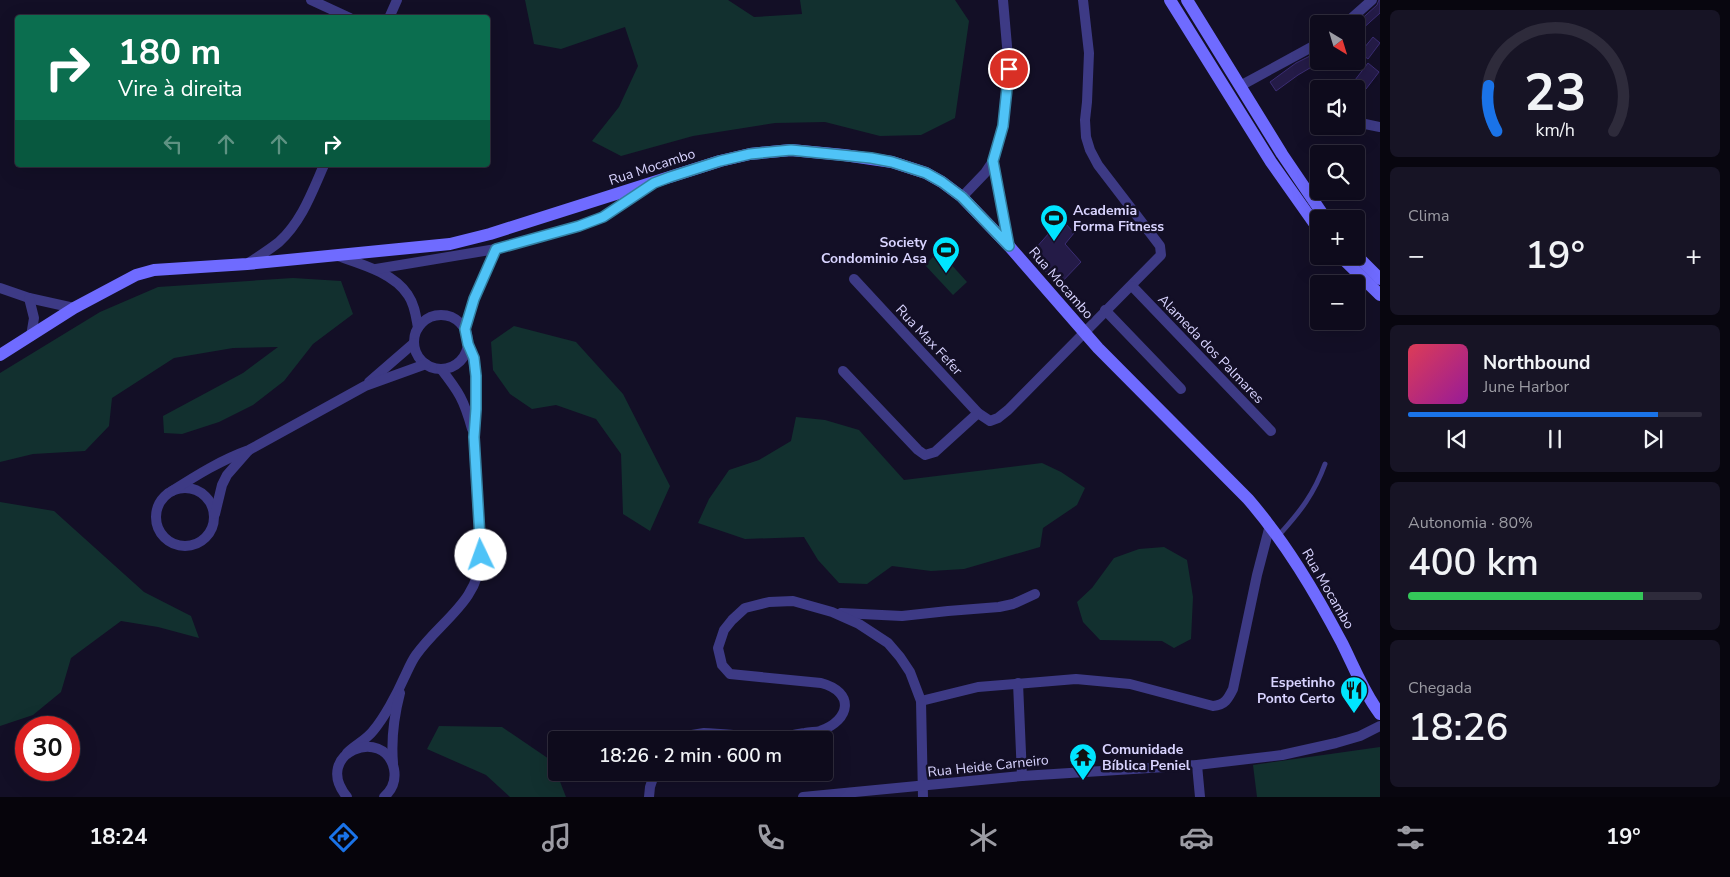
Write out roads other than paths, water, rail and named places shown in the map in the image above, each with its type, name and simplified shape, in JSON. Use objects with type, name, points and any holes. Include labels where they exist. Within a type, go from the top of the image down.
[{"type":"main road","points":[[1170,0],[1271,162],[1310,217]]},
{"type":"main road","points":[[1187,0],[1282,154],[1320,210]]},
{"type":"main road","name":"Rua Mocambo","points":[[0,355],[74,308],[136,276],[154,270],[247,264],[450,244],[490,234],[720,161],[750,154],[791,150],[892,162],[926,173],[962,197],[1009,246],[1085,333],[1248,499],[1278,536],[1316,597],[1380,714]]},
{"type":"main road","points":[[1365,264],[1380,279]]},
{"type":"main road","points":[[1349,265],[1380,295]]},
{"type":"street","points":[[312,0],[344,15]]},
{"type":"street","points":[[391,15],[397,0]]},
{"type":"street","points":[[962,197],[985,173],[993,161],[1003,126],[1009,77],[1003,0]]},
{"type":"street","points":[[843,372],[918,450],[925,455],[935,452],[981,416],[990,421],[995,420],[1008,410],[1161,255],[1160,246],[1098,165],[1090,150],[1086,137],[1085,120],[1088,53],[1082,0]]},
{"type":"street","points":[[1355,15],[1372,0]]},
{"type":"street","points":[[1240,86],[1310,48]]},
{"type":"street","points":[[1365,124],[1380,127]]},
{"type":"street","points":[[993,161],[1009,246]]},
{"type":"street","points":[[247,264],[281,240],[297,222],[304,211],[323,167]]},
{"type":"street","points":[[376,269],[496,249],[579,226],[603,217],[654,183]]},
{"type":"street","points":[[465,329],[474,299],[496,249]]},
{"type":"street","points":[[338,256],[376,269],[408,294],[415,309],[418,328],[414,343],[416,351],[426,364],[441,369],[449,368],[457,364],[466,352],[468,344]]},
{"type":"street","name":"Rua Max Fefer","points":[[854,279],[981,416]]},
{"type":"street","name":"Alameda dos Palmares","points":[[1132,286],[1271,431]]},
{"type":"street","points":[[0,288],[29,298],[74,308]]},
{"type":"street","points":[[29,298],[34,318],[31,336]]},
{"type":"street","points":[[1105,310],[1181,389]]},
{"type":"street","points":[[347,797],[340,790],[337,780],[337,770],[341,761],[347,753],[375,729],[415,656],[465,602],[475,584],[480,565],[474,437],[476,376],[474,358],[468,344],[465,329],[454,318],[438,315],[430,317],[418,328]]},
{"type":"street","points":[[34,318],[46,327]]},
{"type":"street","points":[[364,386],[414,343]]},
{"type":"street","points":[[249,450],[227,475],[222,485],[213,525],[209,534],[202,541],[184,547],[174,545],[166,540],[156,524],[155,514],[158,504],[172,490],[210,467],[231,456],[249,450],[364,386],[426,364]]},
{"type":"street","points":[[441,369],[460,393],[466,406],[474,437]]},
{"type":"street","points":[[172,490],[191,488],[200,492],[208,498],[213,506],[214,516]]},
{"type":"street","points":[[921,701],[978,687],[1018,683],[1101,680],[1130,684],[1213,706],[1224,703],[1228,700],[1233,689],[1257,575],[1270,525]]},
{"type":"street","points":[[832,612],[902,616],[948,610],[999,607],[1013,604],[1035,594]]},
{"type":"street","points":[[820,731],[835,724],[841,718],[845,707],[841,694],[832,686],[821,683],[730,674],[722,665],[718,648],[724,630],[745,608],[769,602],[793,601],[832,612],[859,624],[888,643],[910,672],[921,701],[922,792]]},
{"type":"street","points":[[384,797],[393,785],[395,776],[394,716],[403,680]]},
{"type":"street","points":[[1018,683],[1022,776]]},
{"type":"street","name":"Rua Heide Carneiro","points":[[803,797],[922,792],[1022,776],[1197,765],[1282,756],[1360,736],[1380,726]]},
{"type":"street","points":[[347,753],[365,746],[375,748],[384,752],[394,767]]},
{"type":"street","points":[[1197,765],[1200,797]]},
{"type":"street","points":[[649,797],[652,781]]},
{"type":"lane","points":[[1278,536],[1309,500],[1326,464]]},
{"type":"place","name":"Academia Forma Fitness","points":[[1054,242]]},
{"type":"place","name":"Society Condominio Asa","points":[[946,274]]},
{"type":"place","name":"Espetinho Ponto Certo","points":[[1354,714]]},
{"type":"place","name":"Comunidade Bíblica Peniel","points":[[1083,781]]}]
